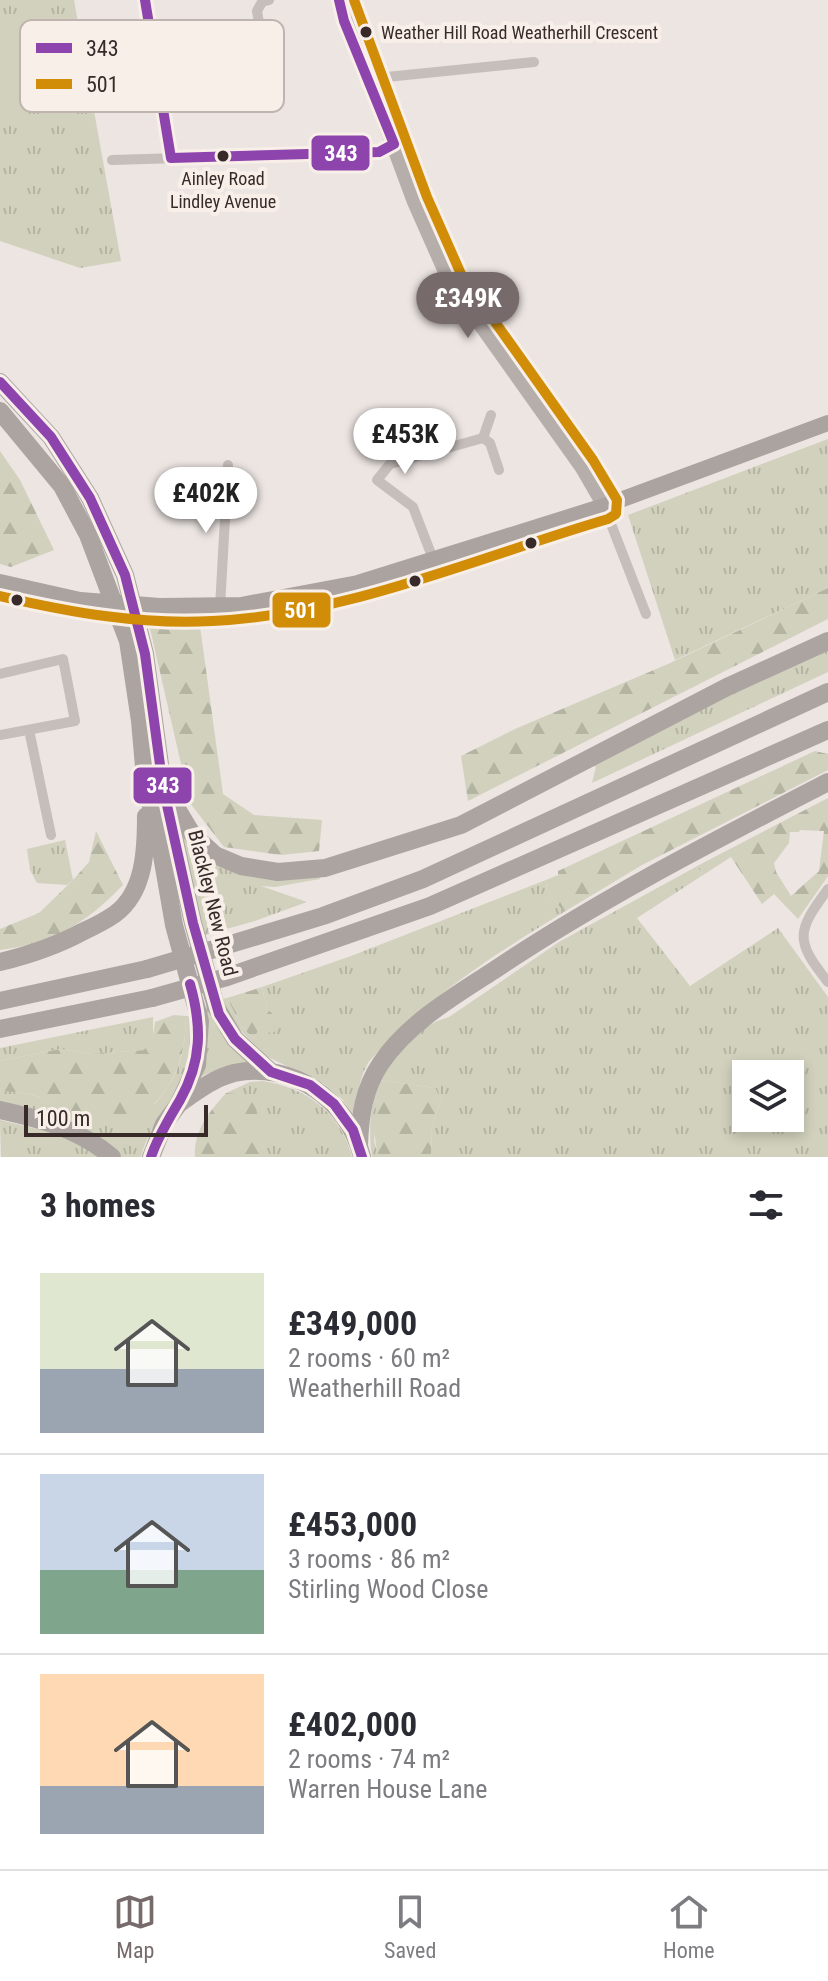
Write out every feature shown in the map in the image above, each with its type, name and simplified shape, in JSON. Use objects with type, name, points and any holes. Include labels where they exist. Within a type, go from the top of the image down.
[{"type":"highway","name":"Blackley New Road","points":[[0,382],[51,437],[90,498],[125,575],[145,654],[157,827],[174,925],[200,1021],[197,1065],[178,1105],[164,1124],[151,1157]]},
{"type":"highway","name":"Blackley New Road","points":[[0,411],[62,486],[88,535],[128,641],[140,721],[155,788],[216,1007],[235,1039],[271,1072]]},
{"type":"highway","points":[[155,788],[192,834],[215,855],[241,866],[278,872],[325,868],[461,825],[727,687],[828,641]]},
{"type":"highway","points":[[0,1001],[147,969],[323,916],[423,879],[828,692]]},
{"type":"highway","points":[[0,1029],[152,998],[227,977],[430,906],[828,730]]},
{"type":"highway","points":[[361,1151],[363,1102],[374,1075],[396,1044],[433,1013],[584,912],[828,782]]},
{"type":"highway","points":[[0,962],[58,945],[116,913],[127,901],[139,877],[146,851],[155,788]]},
{"type":"highway","name":"Blackley New Road","points":[[178,1105],[209,1083],[225,1076],[271,1072],[295,1079],[329,1099],[344,1116],[361,1151]]},
{"type":"highway","points":[[0,1110],[34,1117],[73,1131],[112,1157]]},
{"type":"main road","points":[[0,582],[80,600],[160,606],[220,607],[299,596],[358,583],[604,506],[828,423]]},
{"type":"street","points":[[145,0],[148,20]]},
{"type":"street","points":[[259,20],[257,11],[262,2],[269,0]]},
{"type":"street","points":[[339,0],[414,202],[449,281],[582,468],[604,506],[646,614]]},
{"type":"street","points":[[367,79],[534,62]]},
{"type":"street","points":[[163,112],[171,158]]},
{"type":"street","points":[[112,160],[379,152],[394,144]]},
{"type":"street","points":[[483,438],[491,415]]},
{"type":"street","points":[[483,438],[490,443],[499,470]]},
{"type":"street","points":[[433,559],[413,507],[377,480],[390,464],[483,438]]},
{"type":"street","points":[[220,607],[228,465]]},
{"type":"street","points":[[0,674],[63,659],[75,721],[0,735]]},
{"type":"street","points":[[29,730],[51,835]]},
{"type":"street","points":[[828,889],[809,915],[803,934],[807,952],[828,982]]},
{"type":"green space","points":[[0,0],[74,0],[78,20],[20,20],[20,112],[94,112],[121,261],[80,268],[0,241]]},
{"type":"green space","points":[[39,12],[41,20],[20,20],[20,108],[0,112],[0,20]]},
{"type":"green space","points":[[828,439],[828,588],[675,660],[628,515]]},
{"type":"green space","points":[[0,451],[20,480],[54,550],[11,567],[0,564]]},
{"type":"green space","points":[[828,588],[828,619],[468,801],[461,756],[515,729],[668,664]]},
{"type":"green space","points":[[199,619],[223,794],[254,815],[322,820],[319,851],[281,855],[224,847],[190,803],[149,624]]},
{"type":"green space","points":[[828,649],[828,672],[592,783],[596,767],[591,765],[693,712]]},
{"type":"green space","points":[[815,751],[828,754],[828,770],[642,865],[564,912],[547,891],[546,880],[558,875],[558,871]]},
{"type":"green space","points":[[828,798],[828,876],[798,919],[774,894],[762,904],[731,857],[700,877],[701,864]],"holes":[[[824,831],[819,871],[791,896],[774,863],[789,843],[790,832]]]},
{"type":"green space","points":[[178,823],[217,862],[319,874],[320,879],[275,887],[261,886],[307,902],[205,935]]},
{"type":"green space","points":[[96,831],[123,885],[68,930],[37,942],[0,950],[0,929],[39,913],[89,862]]},
{"type":"green space","points":[[65,840],[73,880],[67,885],[37,883],[30,870],[27,849]]},
{"type":"green space","points":[[701,864],[700,877],[637,918],[690,986],[778,928],[828,997],[828,1157],[431,1157],[432,1126],[441,1101],[435,1088],[381,1080],[396,1056],[418,1035],[559,942]]},
{"type":"green space","points":[[546,880],[547,891],[564,912],[463,978],[393,1036],[364,1070],[354,1115],[342,1099],[324,1084],[266,1056],[233,1023],[222,999],[227,998],[242,1027],[254,1039],[259,1028],[263,1027],[267,1009],[262,987]]},
{"type":"green space","points":[[262,987],[267,1009],[274,1015],[275,1031],[271,1034],[263,1027],[259,1028],[254,1039],[242,1027],[227,998]]},
{"type":"green space","points":[[210,1006],[248,1062],[223,1067],[202,1076],[204,1007]]},
{"type":"green space","points":[[174,1015],[186,1016],[185,1037],[177,1069],[163,1094],[127,1134],[32,1094],[0,1091],[0,1061],[60,1049],[93,1054],[144,1050],[153,1036],[155,1022]]},
{"type":"green space","points":[[186,1016],[191,1016],[192,1044],[186,1074],[151,1131],[141,1157],[122,1157],[114,1149],[0,1104],[0,1091],[31,1094],[70,1109],[155,1104],[180,1063]]},
{"type":"green space","points":[[153,1017],[153,1036],[145,1050],[93,1054],[60,1049],[0,1061],[0,1048]]},
{"type":"green space","points":[[380,1080],[435,1088],[441,1101],[432,1126],[431,1157],[379,1157],[375,1128]]},
{"type":"green space","points":[[262,1081],[293,1089],[319,1105],[339,1127],[352,1157],[267,1157],[239,1094],[226,1093],[250,1082]]},
{"type":"green space","points":[[380,1082],[374,1141],[379,1157],[372,1157],[370,1140],[375,1095]]},
{"type":"green space","points":[[226,1093],[239,1094],[255,1104],[267,1157],[195,1157],[200,1130]]},
{"type":"green space","points":[[0,1120],[63,1135],[102,1157],[1,1157]]},
{"type":"transit line","name":"343","points":[[145,0],[148,20]]},
{"type":"transit line","name":"343","points":[[163,112],[171,158],[379,152],[394,144],[344,21],[339,0]]},
{"type":"transit line","name":"501","points":[[0,596],[131,619],[185,622],[263,616],[313,608],[412,582],[616,514],[617,500],[593,460],[461,274],[427,197],[354,0]]},
{"type":"transit line","name":"343","points":[[0,382],[51,437],[90,498],[125,575],[145,654],[163,787],[193,923],[219,1014],[235,1039],[271,1072],[310,1085],[334,1104],[353,1130],[362,1157]]},
{"type":"transit line","name":"343","points":[[151,1157],[193,1071],[198,1029],[190,984]]},
{"type":"place","name":"Weather Hill Road Weatherhill Crescent","points":[[366,32]]},
{"type":"place","name":"Ainley Road Lindley Avenue","points":[[223,156]]}]
